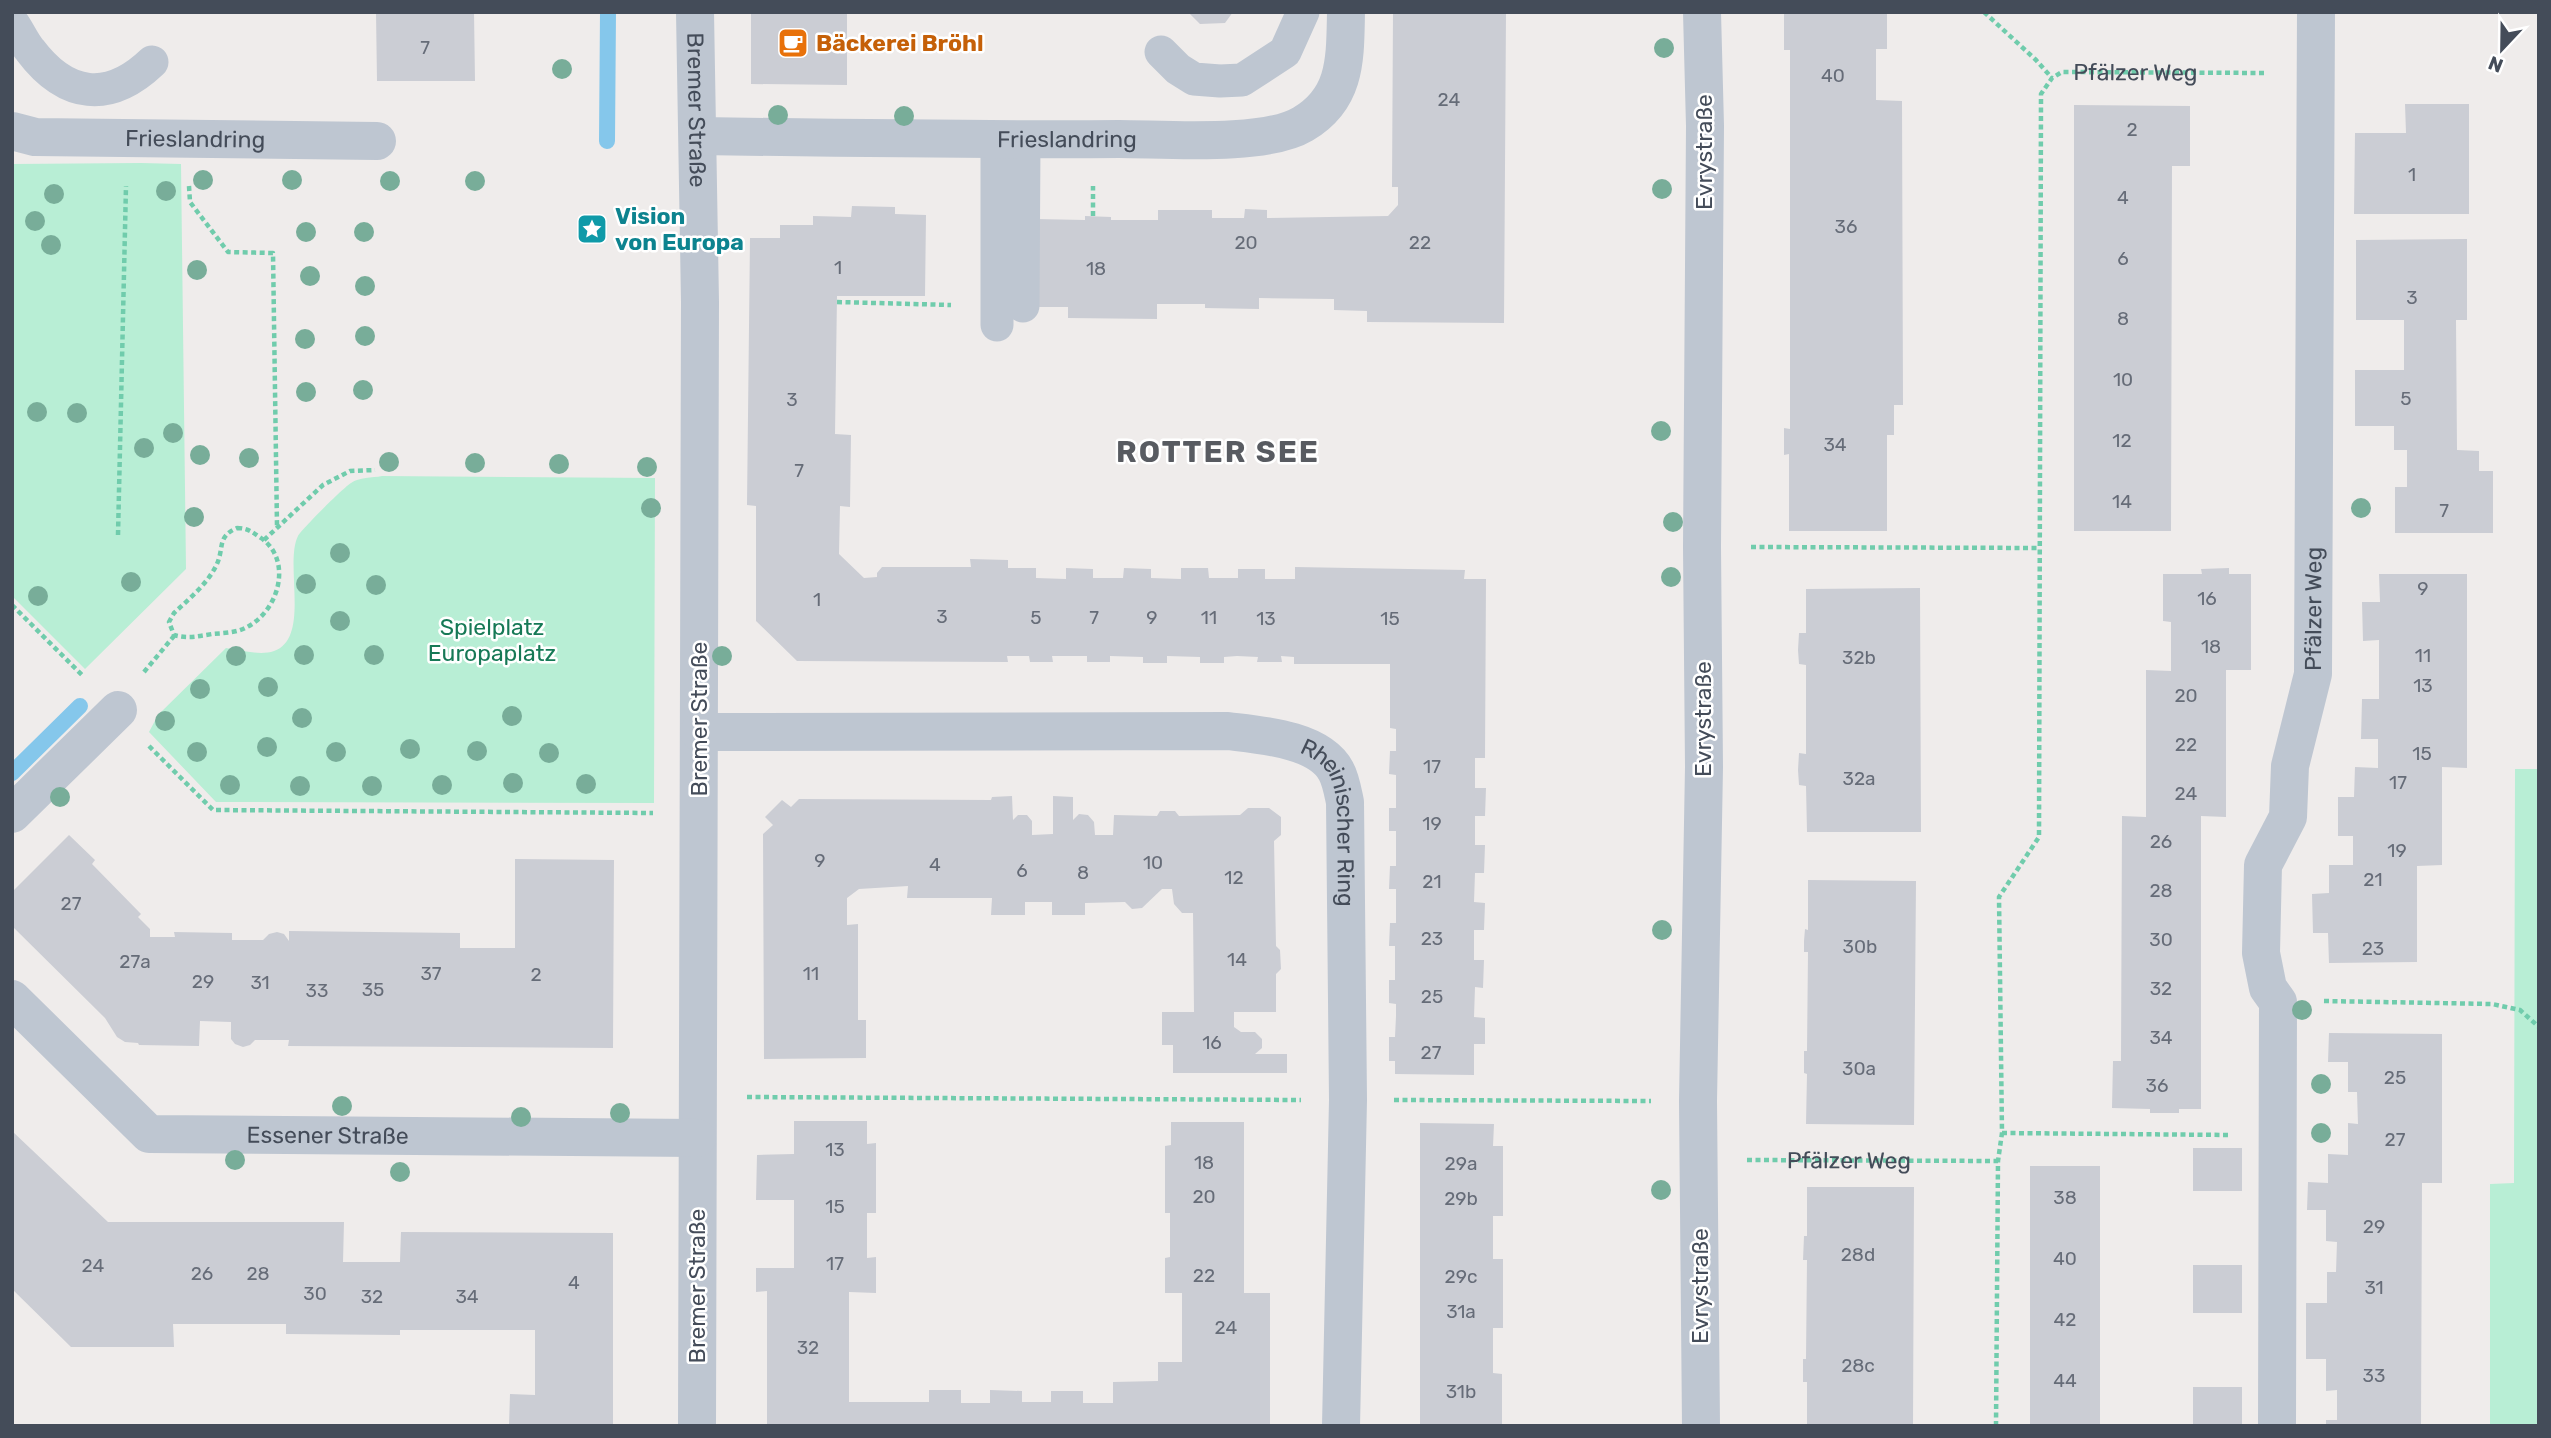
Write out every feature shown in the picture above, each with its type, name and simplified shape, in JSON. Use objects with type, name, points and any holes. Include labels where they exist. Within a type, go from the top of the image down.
[{"type":"street","name":"Bremer Straße","points":[[695,12],[699,136],[697,1426]]},
{"type":"street","name":"Frieslandring","points":[[699,136],[1011,140],[1220,139],[1286,133],[1321,111],[1335,92],[1343,75],[1346,12]]},
{"type":"street","name":"Evrystraße","points":[[1700,1426],[1698,1101],[1704,766],[1702,547],[1705,126],[1702,12]]},
{"type":"street","name":"Pfälzer Weg","points":[[2277,1426],[2278,1002],[2268,988],[2261,953],[2263,865],[2288,817],[2290,766],[2314,674],[2316,12]]},
{"type":"street","name":"Frieslandring","points":[[12,131],[35,137],[377,141]]},
{"type":"street","points":[[12,814],[118,710]]},
{"type":"street","name":"Rheinischer Ring","points":[[699,733],[1228,731],[1271,736],[1317,751],[1336,770],[1345,802],[1348,1100],[1341,1426]]},
{"type":"street","name":"Essener Straße","points":[[12,999],[149,1133],[697,1138]]},
{"type":"lane","points":[[1161,52],[1178,69],[1194,79],[1242,80],[1285,52],[1303,12]]},
{"type":"lane","points":[[12,22],[30,50],[49,70],[69,83],[94,91],[118,87],[135,77],[152,61]]},
{"type":"lane","points":[[1010,316],[1011,140]]},
{"type":"path","points":[[1984,12],[2052,78]]},
{"type":"path","name":"Pfälzer Weg","points":[[1996,1426],[1998,1161],[2002,1133],[1999,897],[2039,837],[2041,94],[2052,78],[2062,72],[2317,72]]},
{"type":"path","points":[[118,535],[127,138]]},
{"type":"path","points":[[189,140],[190,202],[228,253],[273,253],[277,526]]},
{"type":"path","points":[[837,302],[956,306]]},
{"type":"path","points":[[264,540],[323,485],[349,471],[375,470]]},
{"type":"path","points":[[247,528],[264,540],[272,545],[279,569],[274,601],[267,611],[242,630],[192,638],[174,635],[169,622],[215,568],[223,537],[227,532],[247,528]]},
{"type":"path","points":[[1702,547],[2040,548]]},
{"type":"path","points":[[12,605],[118,710],[142,740],[213,810],[698,813]]},
{"type":"path","points":[[2278,1002],[2493,1004],[2520,1010],[2539,1027]]},
{"type":"path","points":[[697,1097],[1698,1101]]},
{"type":"path","points":[[2002,1133],[2278,1135]]},
{"type":"path","name":"Pfälzer Weg","points":[[1700,1160],[1998,1161]]},
{"type":"green space","points":[[12,164],[181,164],[186,569],[85,669],[12,596]]},
{"type":"green space","name":"Spielplatz Europaplatz","points":[[382,476],[655,478],[654,803],[216,802],[149,732],[158,715],[226,648],[263,653],[274,651],[285,643],[294,616],[294,548],[298,536],[351,483]]},
{"type":"green space","points":[[2515,769],[2539,769],[2539,1426],[2490,1426],[2490,1184],[2514,1183]]},
{"type":"building","points":[[376,12],[474,12],[475,81],[377,81]]},
{"type":"building","points":[[751,12],[847,12],[847,85],[751,84]]},
{"type":"building","points":[[1188,12],[1233,12],[1225,23],[1200,24]]},
{"type":"building","points":[[1393,12],[1506,12],[1504,323],[1367,322],[1367,311],[1334,310],[1334,299],[1259,298],[1259,309],[1205,308],[1205,304],[1157,304],[1157,319],[1068,318],[1068,307],[1034,307],[1035,219],[1085,220],[1085,216],[1111,217],[1111,220],[1158,220],[1158,210],[1212,210],[1212,218],[1244,218],[1245,209],[1267,210],[1267,218],[1388,216],[1398,205],[1398,187],[1392,187]]},
{"type":"building","points":[[1784,12],[1887,12],[1887,49],[1876,49],[1876,100],[1902,101],[1903,405],[1894,405],[1894,435],[1887,435],[1887,531],[1789,531],[1789,454],[1784,455],[1784,428],[1790,429],[1790,50],[1784,50]]},
{"type":"building","points":[[2405,104],[2469,104],[2469,214],[2354,214],[2355,133],[2406,133]]},
{"type":"building","points":[[2074,105],[2190,106],[2190,166],[2172,166],[2171,531],[2074,531]]},
{"type":"building","points":[[852,206],[895,207],[895,214],[926,215],[925,296],[837,296],[835,434],[851,435],[850,507],[840,506],[839,554],[864,578],[877,577],[882,567],[971,567],[970,559],[1008,560],[1008,568],[1036,568],[1036,578],[1066,579],[1066,568],[1093,569],[1093,578],[1123,578],[1124,568],[1151,569],[1151,578],[1181,579],[1181,568],[1208,568],[1209,578],[1238,578],[1238,569],[1265,569],[1265,579],[1295,579],[1295,567],[1465,570],[1464,579],[1486,579],[1485,758],[1475,758],[1475,788],[1486,788],[1485,816],[1475,816],[1475,845],[1485,845],[1484,873],[1475,873],[1474,902],[1485,903],[1484,930],[1474,930],[1474,960],[1484,960],[1483,988],[1475,987],[1474,1017],[1485,1018],[1485,1044],[1474,1044],[1474,1075],[1395,1074],[1395,1061],[1389,1061],[1389,1037],[1395,1037],[1396,1016],[1396,1004],[1389,1003],[1389,980],[1395,980],[1395,946],[1389,946],[1390,923],[1396,923],[1396,889],[1389,889],[1390,866],[1396,866],[1396,831],[1389,831],[1389,808],[1396,808],[1396,775],[1389,774],[1390,751],[1396,751],[1396,729],[1390,728],[1390,664],[1294,664],[1294,657],[1281,656],[1282,662],[1257,662],[1258,657],[1237,656],[1224,657],[1224,663],[1200,663],[1200,657],[1167,656],[1167,663],[1143,663],[1143,657],[1110,656],[1110,662],[1087,662],[1087,656],[1052,656],[1053,662],[1030,662],[1029,656],[1007,656],[1008,662],[797,661],[756,621],[756,506],[747,505],[750,238],[780,238],[780,225],[813,225],[813,216],[851,217]]},
{"type":"building","points":[[2467,239],[2467,320],[2456,320],[2457,450],[2479,451],[2479,471],[2493,471],[2493,533],[2395,533],[2395,487],[2407,487],[2407,450],[2394,450],[2394,426],[2355,426],[2355,370],[2404,370],[2404,320],[2356,320],[2356,240]]},
{"type":"building","points":[[2229,568],[2229,574],[2251,574],[2251,670],[2226,670],[2226,817],[2201,816],[2201,1109],[2179,1109],[2179,1113],[2150,1113],[2150,1109],[2112,1108],[2113,1061],[2121,1061],[2122,816],[2146,817],[2146,670],[2171,671],[2171,622],[2163,621],[2163,574],[2202,574],[2201,569]]},
{"type":"building","points":[[2379,574],[2467,574],[2467,768],[2442,767],[2442,865],[2417,866],[2417,962],[2329,963],[2328,933],[2313,933],[2312,894],[2329,893],[2329,865],[2353,865],[2353,836],[2338,836],[2338,797],[2354,797],[2355,767],[2378,768],[2378,739],[2361,739],[2362,699],[2379,699],[2379,640],[2363,641],[2362,602],[2380,602]]},
{"type":"building","points":[[1920,588],[1921,832],[1807,832],[1806,786],[1799,785],[1798,770],[1799,753],[1806,754],[1806,665],[1799,664],[1798,650],[1799,633],[1806,633],[1806,589]]},
{"type":"building","points":[[1012,796],[1013,820],[1018,815],[1027,815],[1032,821],[1032,835],[1053,834],[1053,796],[1073,797],[1073,820],[1079,814],[1088,815],[1094,822],[1095,835],[1113,835],[1114,815],[1157,816],[1160,811],[1175,811],[1179,816],[1240,815],[1248,808],[1269,808],[1281,817],[1281,835],[1274,841],[1276,946],[1280,950],[1281,969],[1276,974],[1276,1012],[1234,1012],[1234,1027],[1241,1032],[1255,1032],[1262,1039],[1262,1048],[1255,1054],[1287,1054],[1287,1073],[1173,1073],[1173,1045],[1162,1045],[1162,1012],[1194,1012],[1193,913],[1182,913],[1174,904],[1172,889],[1162,889],[1142,908],[1132,909],[1125,902],[1085,903],[1085,915],[1052,915],[1052,902],[1025,902],[1025,915],[991,915],[992,898],[907,898],[908,886],[859,889],[847,898],[847,925],[858,924],[858,1020],[866,1020],[866,1058],[764,1059],[763,834],[773,825],[765,817],[782,800],[791,807],[799,799],[991,800],[992,797]]},
{"type":"building","points":[[69,835],[95,860],[92,864],[141,914],[138,917],[150,929],[150,937],[175,937],[174,932],[232,933],[232,940],[263,940],[269,934],[277,932],[284,934],[289,941],[289,931],[460,933],[460,948],[515,948],[515,859],[614,860],[613,1048],[288,1046],[289,1040],[255,1040],[243,1047],[231,1039],[231,1022],[200,1021],[199,1046],[139,1045],[125,1042],[117,1037],[105,1018],[12,926],[12,892]]},
{"type":"building","points":[[1808,880],[1916,881],[1914,1125],[1806,1124],[1807,1074],[1804,1073],[1804,1051],[1807,1051],[1808,952],[1804,952],[1804,941],[1805,929],[1808,930]]},
{"type":"building","points":[[2329,1033],[2442,1034],[2442,1183],[2422,1183],[2421,1426],[2326,1426],[2326,1420],[2337,1420],[2337,1390],[2326,1391],[2326,1359],[2306,1359],[2306,1303],[2327,1303],[2327,1272],[2336,1272],[2337,1242],[2326,1241],[2326,1210],[2307,1210],[2308,1182],[2328,1183],[2328,1154],[2348,1155],[2348,1123],[2358,1124],[2357,1092],[2348,1092],[2348,1062],[2328,1062]]},
{"type":"building","points":[[794,1121],[867,1121],[867,1144],[876,1143],[876,1213],[867,1213],[867,1258],[876,1257],[876,1293],[849,1292],[849,1402],[929,1402],[929,1390],[961,1390],[961,1403],[990,1403],[990,1390],[1022,1391],[1022,1402],[1051,1402],[1051,1391],[1083,1391],[1083,1403],[1113,1403],[1113,1382],[1158,1381],[1158,1362],[1182,1362],[1182,1293],[1165,1293],[1165,1258],[1170,1257],[1170,1213],[1165,1213],[1165,1146],[1171,1145],[1171,1122],[1244,1122],[1244,1293],[1270,1293],[1270,1426],[767,1426],[767,1291],[756,1292],[756,1268],[794,1268],[794,1200],[756,1200],[757,1155],[794,1154]]},
{"type":"building","points":[[1420,1123],[1494,1124],[1493,1146],[1503,1146],[1503,1216],[1493,1216],[1493,1259],[1503,1259],[1503,1328],[1493,1328],[1493,1373],[1502,1374],[1502,1426],[1420,1426]]},
{"type":"building","points":[[12,1131],[108,1222],[344,1222],[343,1262],[400,1262],[401,1232],[613,1233],[613,1426],[509,1426],[510,1394],[535,1395],[535,1330],[400,1330],[400,1335],[286,1334],[286,1324],[173,1324],[174,1347],[71,1347],[12,1289]]},
{"type":"building","points":[[2193,1148],[2242,1148],[2242,1191],[2193,1191]]},
{"type":"building","points":[[2030,1166],[2100,1166],[2100,1426],[2030,1426]]},
{"type":"building","points":[[1807,1187],[1914,1187],[1913,1426],[1807,1426],[1807,1382],[1803,1382],[1803,1359],[1806,1359],[1807,1260],[1803,1260],[1804,1236],[1807,1236]]},
{"type":"building","points":[[2193,1265],[2242,1265],[2242,1313],[2193,1313]]},
{"type":"building","points":[[2193,1387],[2242,1387],[2242,1426],[2193,1426]]},
{"type":"waterway","points":[[607,141],[608,12]]},
{"type":"waterway","points":[[12,773],[80,706]]},
{"type":"place","name":"Bäckerei Bröhl","points":[[793,43]]},
{"type":"place","name":"Vision von Europa","points":[[592,229]]},
{"type":"district","name":"ROTTER SEE","points":[[1218,452]]}]
